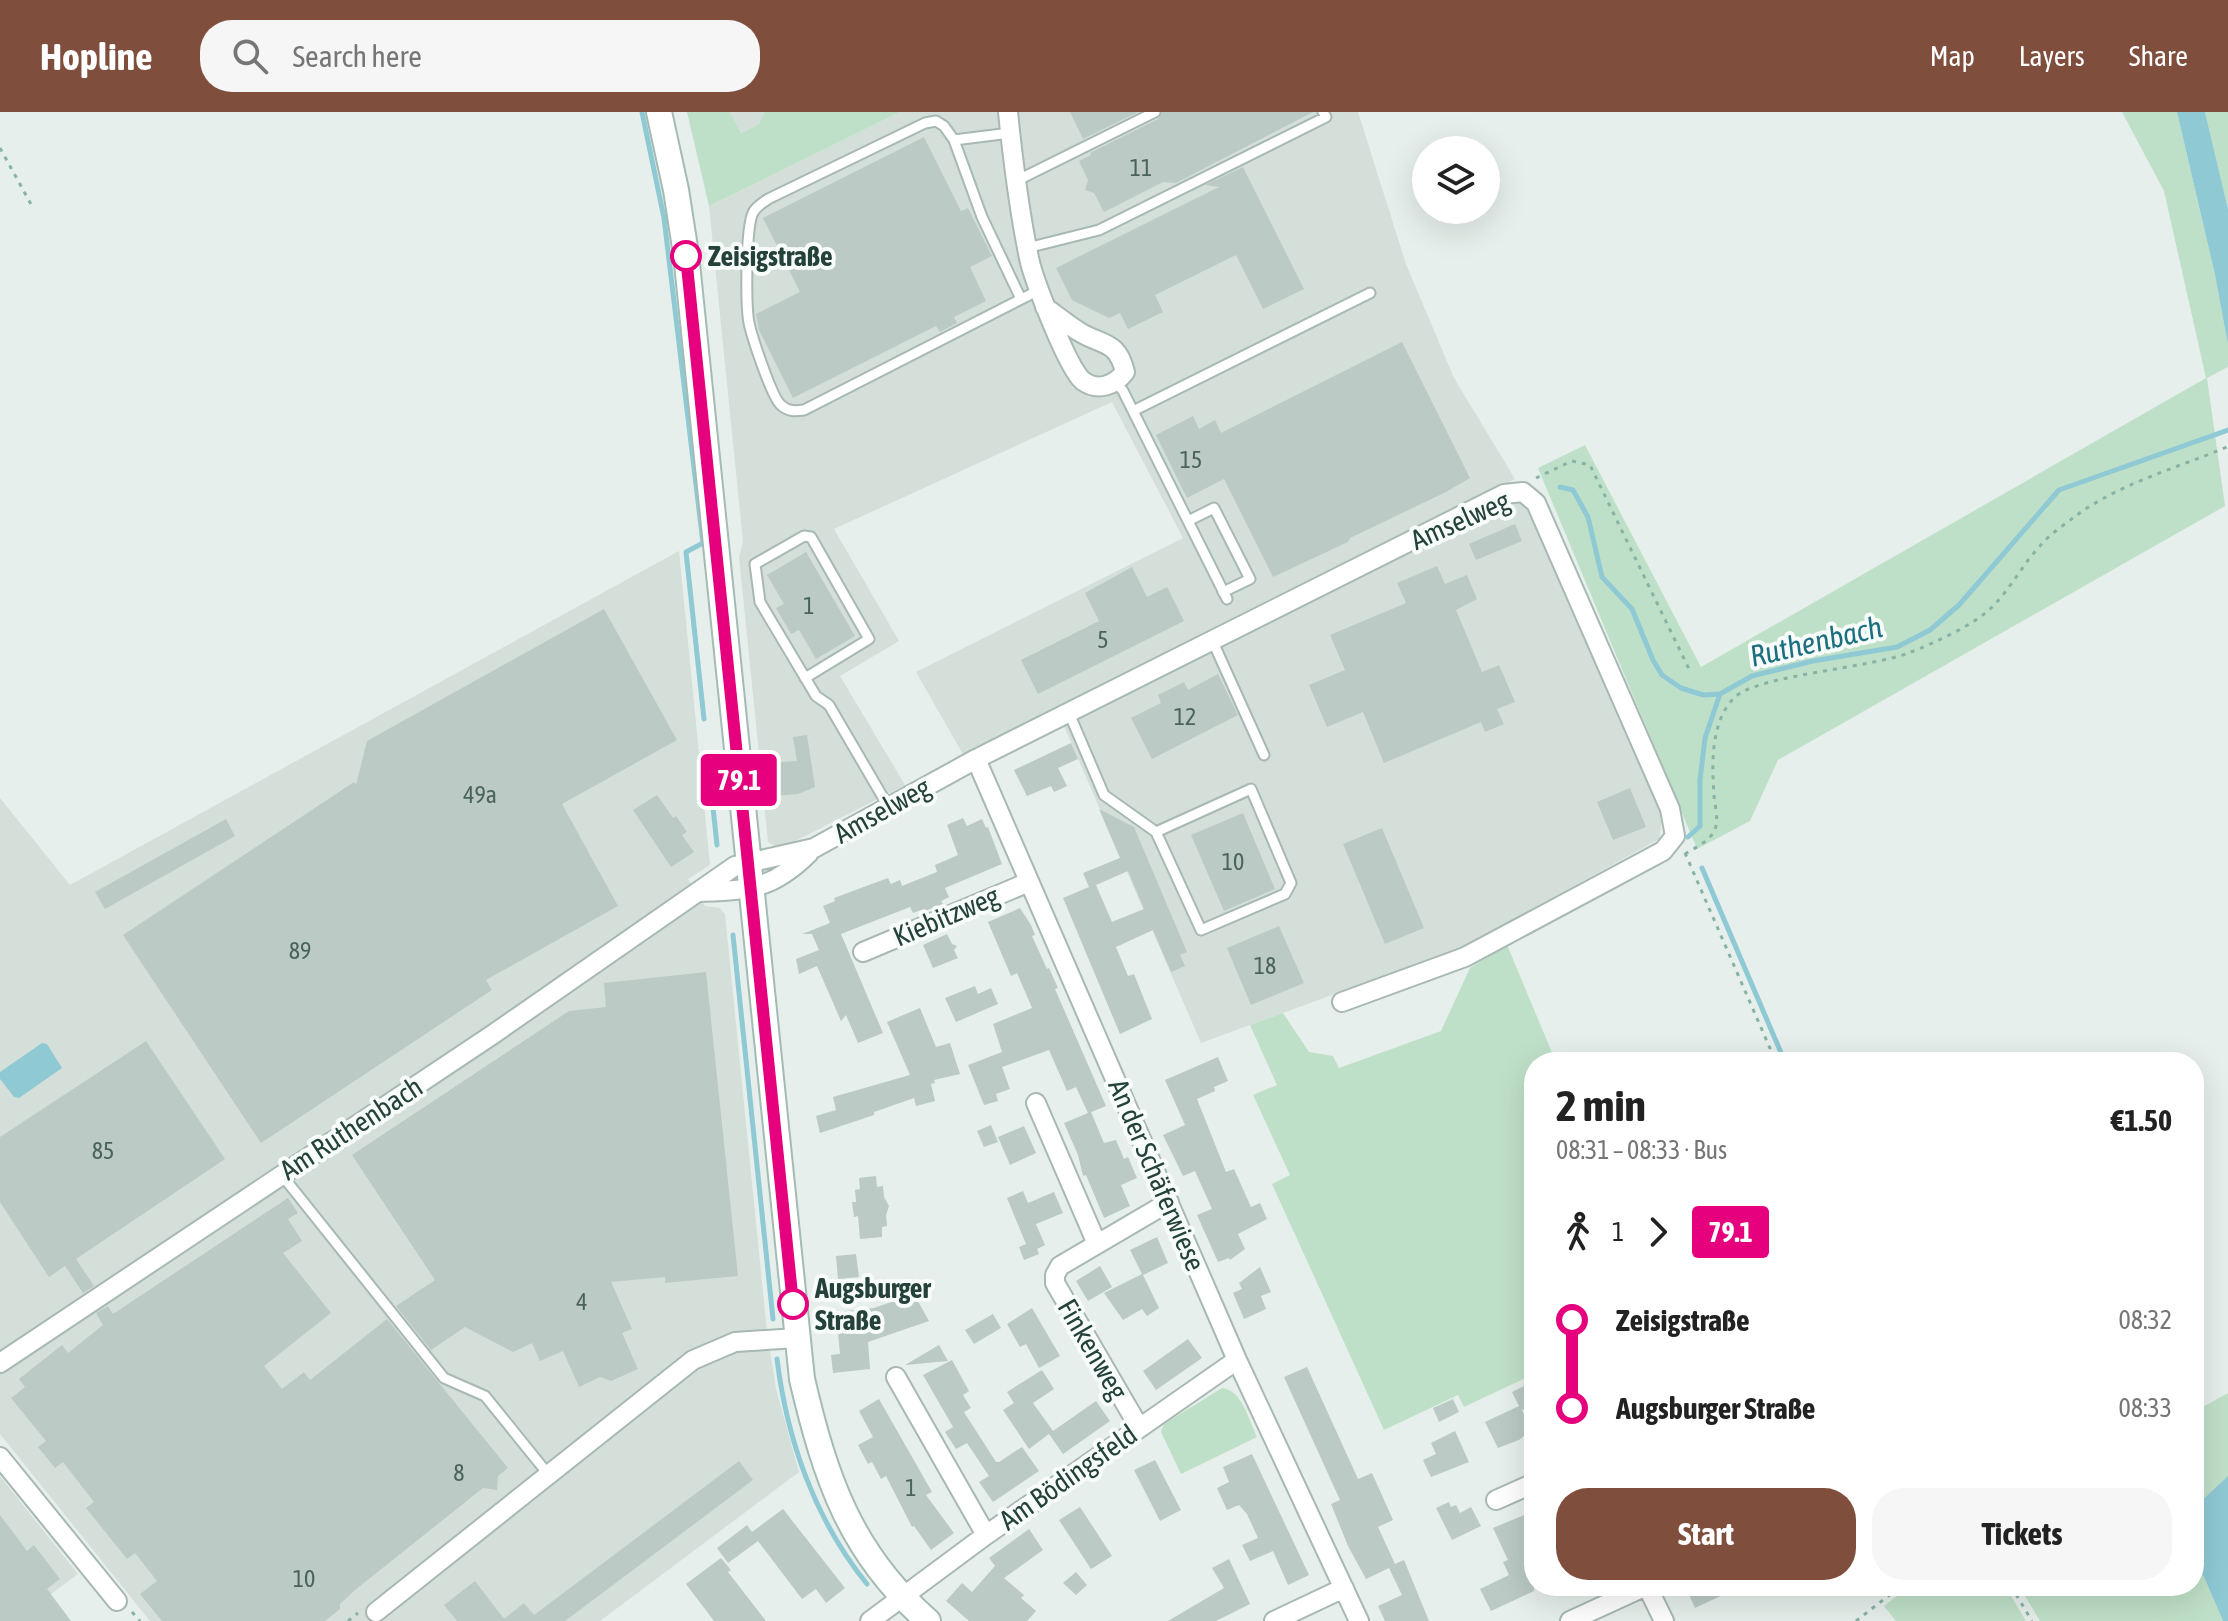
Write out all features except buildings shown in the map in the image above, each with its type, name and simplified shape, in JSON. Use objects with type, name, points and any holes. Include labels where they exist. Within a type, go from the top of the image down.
[{"type":"main road","points":[[659,112],[686,254],[802,1379],[812,1424],[834,1494],[870,1558],[902,1598],[928,1621]]},
{"type":"street","points":[[1008,112],[1027,248],[1042,298],[1068,357],[1083,380],[1102,387],[1117,383],[1125,372],[1122,357],[1110,344],[1080,333],[1042,298]]},
{"type":"street","name":"Amselweg","points":[[748,863],[814,848],[976,759],[1504,494],[1523,492],[1536,503],[1670,809],[1675,836]]},
{"type":"street","name":"An der Schäferwiese","points":[[976,759],[1237,1360],[1359,1621]]},
{"type":"street","points":[[1342,1002],[1465,957],[1663,851],[1675,836]]},
{"type":"street","name":"Amselweg","points":[[750,889],[765,885],[799,863],[814,848]]},
{"type":"street","name":"Am Ruthenbach","points":[[0,1363],[492,1035],[700,892],[710,882],[735,866],[748,863]]},
{"type":"street","name":"Kiebitzweg","points":[[863,952],[1029,882]]},
{"type":"street","points":[[700,892],[750,889]]},
{"type":"street","points":[[1036,1103],[1097,1244]]},
{"type":"street","name":"Finkenweg","points":[[1139,1427],[1055,1283],[1055,1275],[1060,1266],[1169,1202]]},
{"type":"street","points":[[370,1616],[693,1360],[735,1342],[797,1338]]},
{"type":"street","name":"Am Bödingsfeld","points":[[870,1621],[986,1535],[1237,1360]]},
{"type":"street","points":[[896,1377],[986,1535]]},
{"type":"street","points":[[0,1457],[117,1601]]},
{"type":"street","points":[[1496,1500],[1524,1487]]},
{"type":"street","points":[[1274,1621],[1344,1588]]},
{"type":"street","points":[[1570,1621],[1625,1596]]},
{"type":"street","points":[[1652,1596],[1664,1621]]},
{"type":"lane","points":[[1016,181],[1155,112]]},
{"type":"lane","points":[[1027,248],[1099,230],[1326,117],[1323,112]]},
{"type":"lane","points":[[1021,299],[982,217],[954,140],[936,121],[925,123],[768,199],[754,211],[750,223],[749,323],[773,392],[781,406],[792,411],[804,410],[1021,299],[1042,298]]},
{"type":"lane","points":[[954,140],[1010,133]]},
{"type":"lane","points":[[1133,411],[1370,293]]},
{"type":"lane","points":[[1117,383],[1225,596],[1250,579],[1214,508],[1188,521]]},
{"type":"lane","points":[[805,678],[869,639],[811,537],[804,536],[755,564],[760,602],[805,678],[816,696],[829,705],[888,806]]},
{"type":"lane","points":[[1213,642],[1264,755]]},
{"type":"lane","points":[[1069,713],[1104,795],[1156,832],[1201,930],[1285,894],[1291,883],[1251,789],[1156,832]]},
{"type":"lane","points":[[281,1174],[444,1378],[485,1396],[548,1474]]},
{"type":"path","points":[[0,148],[33,208]]},
{"type":"path","points":[[1685,854],[1709,838],[1716,826],[1712,777],[1715,739],[1722,716],[1736,696],[1782,680],[1877,663],[1913,652],[1991,609],[2040,545],[2103,497],[2227,447]]},
{"type":"path","points":[[1523,492],[1533,480],[1572,461],[1590,465],[1690,671]]},
{"type":"path","points":[[1675,836],[1772,1052]]},
{"type":"path","points":[[1856,1621],[1888,1596]]},
{"type":"path","points":[[2017,1596],[2032,1621]]},
{"type":"shaded area","points":[[730,112],[764,112],[759,124],[741,133]]},
{"type":"shaded area","points":[[900,112],[1358,112],[1406,264],[1454,378],[1515,479],[964,756],[916,672],[1183,538],[1112,402],[834,529],[899,641],[840,676],[905,785],[780,849],[768,842],[739,557],[743,542],[709,206]]},
{"type":"shaded area","points":[[1508,501],[1521,501],[1531,508],[1663,814],[1659,839],[1463,947],[1201,1043],[1064,726]]},
{"type":"shaded area","points":[[679,551],[710,865],[688,879],[705,906],[720,908],[725,914],[767,1332],[776,1389],[799,1472],[600,1621],[150,1621],[0,1434],[0,798],[70,885]]},
{"type":"shaded area","points":[[0,1476],[78,1574],[15,1621],[0,1621]]},
{"type":"green space","points":[[687,112],[730,112],[741,133],[759,124],[764,112],[900,112],[709,206]]},
{"type":"green space","points":[[2122,112],[2177,112],[2228,345],[2228,367],[2207,378],[2225,506],[1778,760],[1750,821],[1697,849],[1538,468],[1585,445],[1701,667],[2206,378],[2164,191]]},
{"type":"green space","points":[[2205,112],[2228,112],[2228,209]]},
{"type":"green space","points":[[1507,945],[1552,1052],[1524,1052],[1524,1379],[1464,1407],[1458,1395],[1384,1430],[1272,1184],[1290,1175],[1253,1095],[1277,1085],[1250,1025],[1283,1013],[1309,1052],[1333,1056],[1339,1068],[1441,1031],[1470,968]]},
{"type":"green space","points":[[1222,1388],[1240,1400],[1257,1437],[1181,1474],[1161,1432],[1164,1424]]},
{"type":"green space","points":[[2228,1393],[2228,1476],[2204,1498],[2204,1406]]},
{"type":"green space","points":[[2204,1577],[2223,1621],[2040,1621],[2025,1596],[2204,1596]]},
{"type":"green space","points":[[1897,1596],[2011,1596],[2026,1621],[1896,1621],[1884,1606]]},
{"type":"water","points":[[2177,112],[2205,112],[2228,209],[2228,345],[2215,275]]},
{"type":"water","points":[[42,1043],[47,1044],[62,1068],[19,1098],[14,1097],[0,1079],[0,1072]]},
{"type":"water","points":[[2228,1476],[2228,1621],[2223,1621],[2204,1577],[2204,1498]]},
{"type":"waterway","points":[[642,112],[664,218],[703,543],[686,552],[704,719]]},
{"type":"waterway","name":"Ruthenbach","points":[[1560,487],[1573,490],[1588,517],[1602,577],[1632,609],[1662,675],[1681,688],[1703,695],[1720,694],[1752,676],[1813,661],[1897,647],[1930,630],[1959,605],[2059,490],[2228,430]]},
{"type":"waterway","points":[[1688,837],[1700,826],[1700,780],[1705,738],[1720,694]]},
{"type":"waterway","points":[[709,770],[717,845]]},
{"type":"waterway","points":[[1702,868],[1781,1052]]},
{"type":"waterway","points":[[733,935],[773,1319]]},
{"type":"waterway","points":[[777,1359],[788,1419],[806,1478],[832,1533],[867,1584]]},
{"type":"bus line","name":"79.1","points":[[686,256],[793,1304]]},
{"type":"place","name":"Zeisigstraße","points":[[686,256]]},
{"type":"place","name":"Augsburger Straße","points":[[793,1304]]}]
